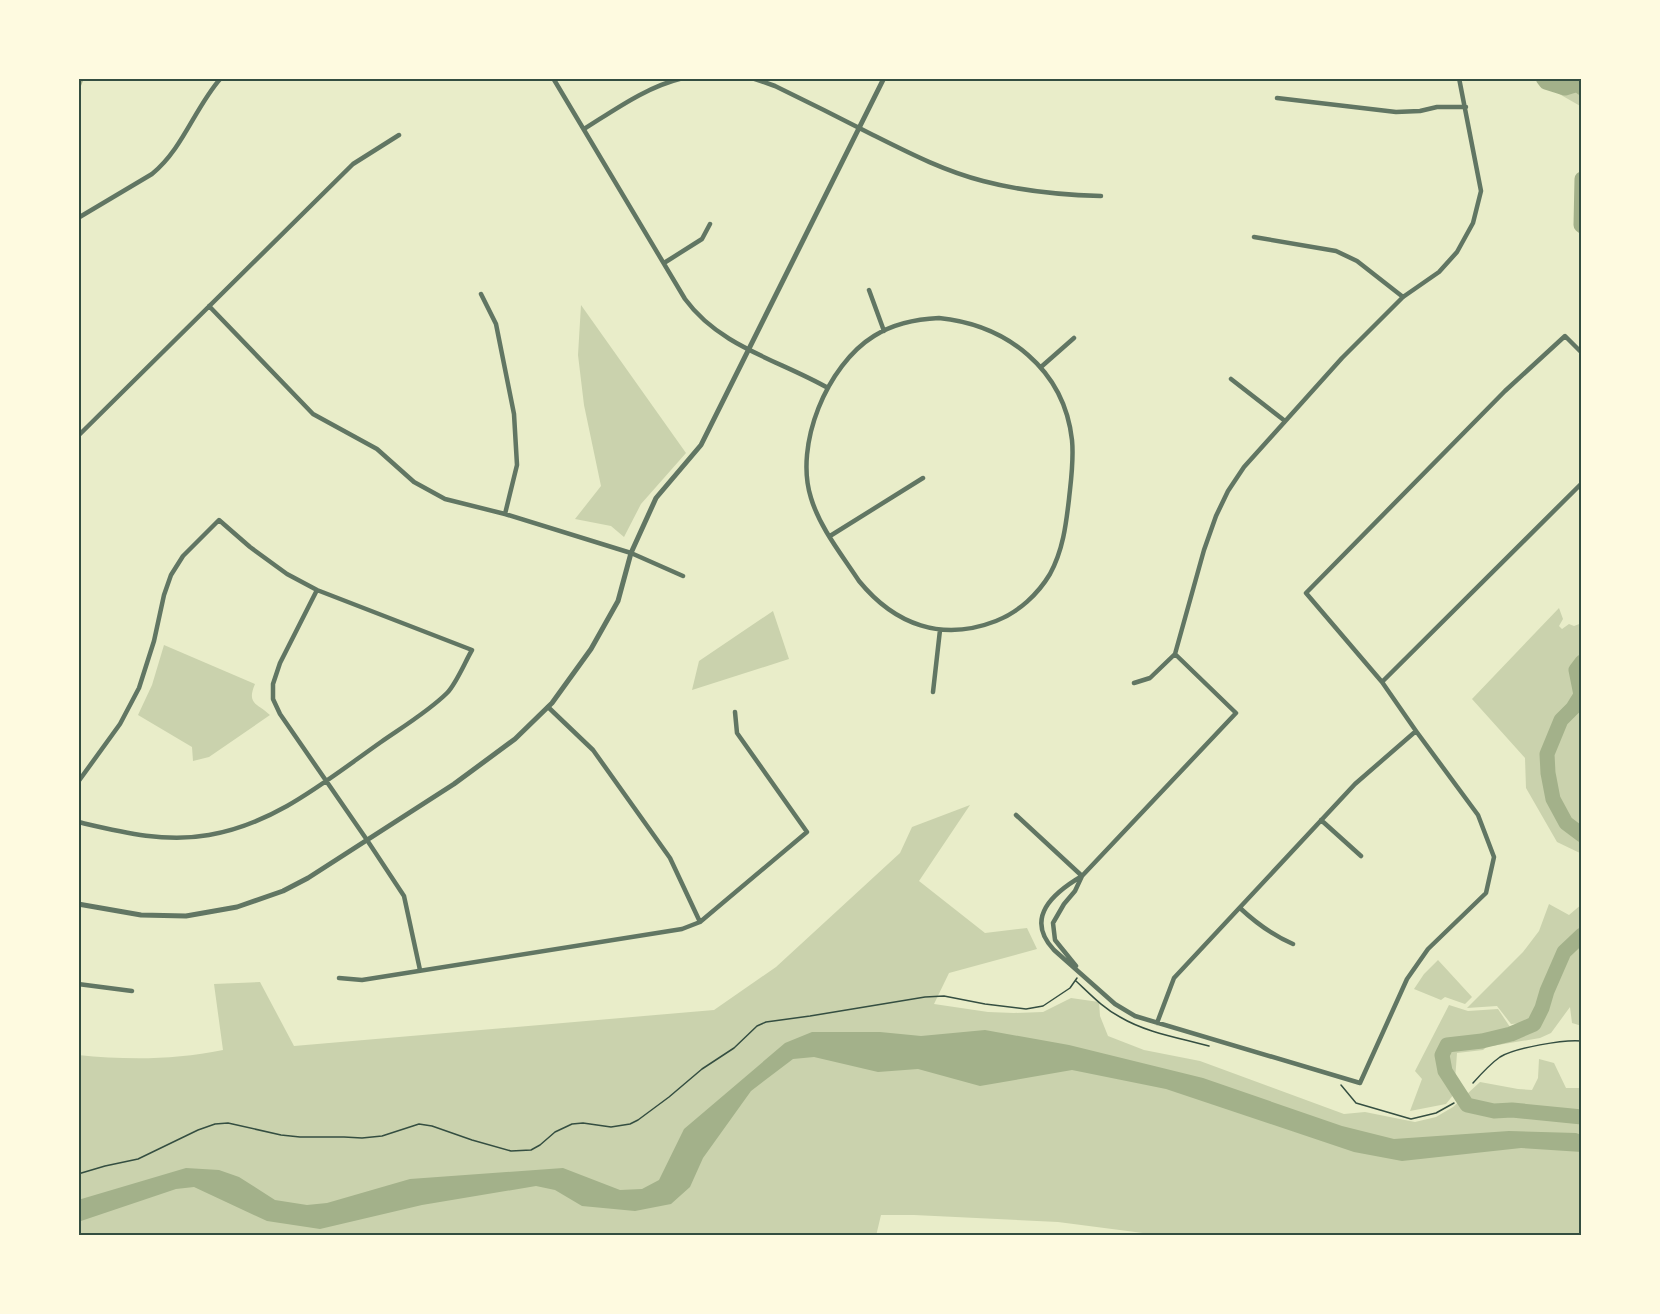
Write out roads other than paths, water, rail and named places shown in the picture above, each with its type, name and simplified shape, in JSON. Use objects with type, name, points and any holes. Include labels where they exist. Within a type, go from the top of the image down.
[{"type":"street","points":[[78,218],[152,174],[161,166],[169,157],[206,96],[221,78]]},
{"type":"street","points":[[553,78],[685,299],[704,321],[727,338],[828,388]]},
{"type":"street","points":[[584,129],[639,94],[683,78]]},
{"type":"street","points":[[752,78],[775,86],[926,161],[982,181],[1012,188],[1073,196],[1101,196]]},
{"type":"street","points":[[78,904],[141,915],[186,916],[237,907],[283,891],[308,878],[454,784],[515,739],[552,703],[591,649],[618,602],[631,553],[656,498],[701,446],[884,78]]},
{"type":"street","points":[[1134,683],[1150,678],[1175,654],[1204,550],[1216,516],[1228,491],[1244,467],[1342,358],[1403,297],[1439,272],[1457,252],[1473,223],[1481,191],[1460,78]]},
{"type":"street","points":[[1277,98],[1396,112],[1420,111],[1437,107],[1466,107]]},
{"type":"street","points":[[78,436],[353,164],[399,135]]},
{"type":"street","points":[[664,263],[702,239],[710,224]]},
{"type":"street","points":[[1254,237],[1336,251],[1357,261],[1403,297]]},
{"type":"street","points":[[869,290],[884,331]]},
{"type":"street","points":[[481,294],[496,324],[514,414],[517,465],[505,514]]},
{"type":"street","points":[[209,306],[313,414],[377,449],[414,482],[445,499],[505,514],[631,553],[683,576]]},
{"type":"street","points":[[939,318],[994,332],[1019,348],[1041,367],[1060,399],[1069,425],[1073,461],[1065,535],[1056,563],[1041,588],[1014,612],[1001,619],[961,630],[939,630],[917,624],[877,602],[859,581],[816,511],[811,498],[806,469],[808,441],[812,427],[828,388],[850,356],[861,345],[898,325],[939,318]]},
{"type":"street","points":[[1175,654],[1236,713],[1082,876],[1064,887],[1050,901],[1042,915],[1042,932],[1048,944],[1115,1004],[1135,1016],[1360,1083],[1407,979],[1428,949],[1486,893],[1494,857],[1478,815],[1382,682],[1306,593],[1505,391],[1565,336],[1582,353]]},
{"type":"street","points":[[1041,367],[1074,338]]},
{"type":"street","points":[[1231,379],[1285,421]]},
{"type":"street","points":[[830,536],[923,478]]},
{"type":"street","points":[[1382,682],[1582,483]]},
{"type":"street","points":[[78,782],[120,724],[139,688],[171,575],[183,556],[219,520],[250,547],[287,574],[317,590],[472,650],[448,692],[295,802],[270,816],[238,829],[172,839],[129,834],[78,822]]},
{"type":"street","points":[[317,590],[280,663],[273,684],[273,699],[280,714],[404,896],[420,970]]},
{"type":"street","points":[[933,692],[939,630]]},
{"type":"street","points":[[548,707],[593,750],[670,858],[700,922]]},
{"type":"street","points":[[339,978],[362,980],[682,929],[700,922],[807,832],[737,734],[735,712]]},
{"type":"street","points":[[1157,1023],[1174,978],[1355,784],[1416,731]]},
{"type":"street","points":[[1016,815],[1082,876]]},
{"type":"street","points":[[1321,820],[1361,856]]},
{"type":"street","points":[[1082,876],[1075,891],[1053,923],[1055,940],[1082,974]]},
{"type":"street","points":[[1240,908],[1276,937],[1293,944]]},
{"type":"street","points":[[78,984],[132,992]]},
{"type":"waterway","points":[[78,91],[83,78]]},
{"type":"waterway","points":[[1543,78],[1546,82],[1565,88],[1578,84],[1582,88]]},
{"type":"waterway","points":[[1582,179],[1582,226]]},
{"type":"waterway","points":[[1582,662],[1576,670],[1581,695],[1573,708],[1561,720],[1547,754],[1553,799],[1566,823],[1582,835]]},
{"type":"waterway","points":[[1582,935],[1564,952],[1534,1024],[1511,1034],[1482,1041],[1447,1045],[1442,1055],[1445,1071],[1467,1105],[1494,1111],[1512,1110],[1582,1117]]}]
